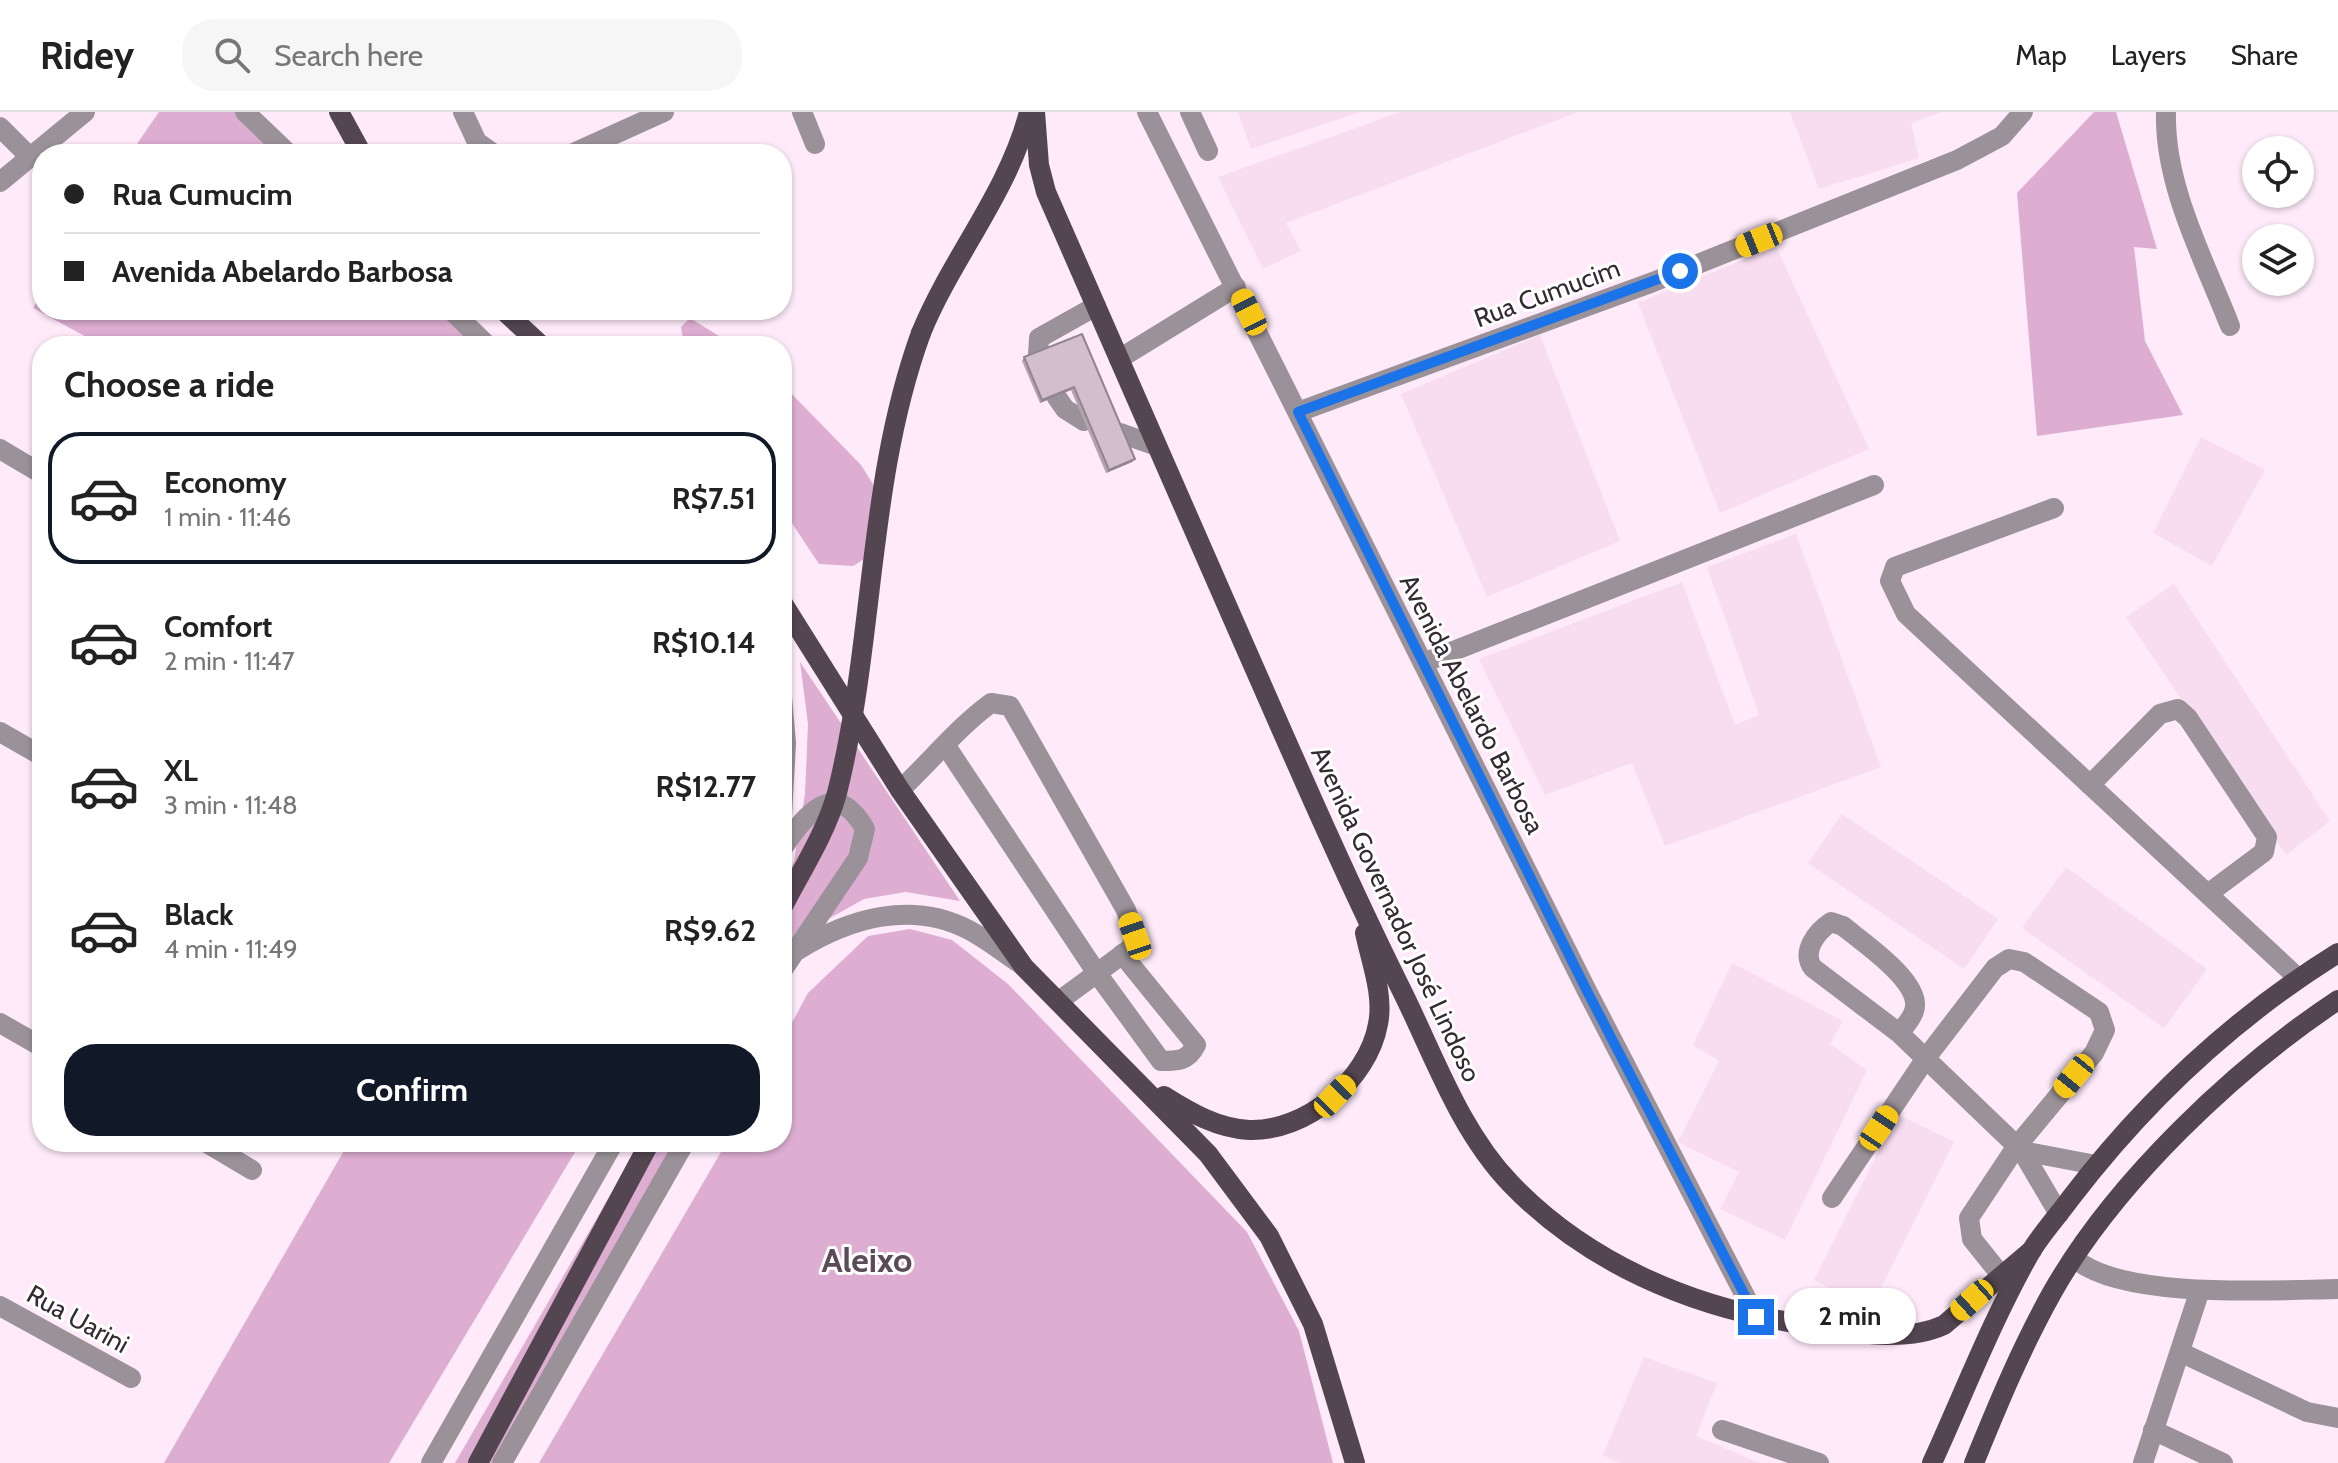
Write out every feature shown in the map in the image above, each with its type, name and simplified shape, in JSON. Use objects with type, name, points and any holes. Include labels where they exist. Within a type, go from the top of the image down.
[{"type":"main road","points":[[339,112],[357,144]]},
{"type":"main road","points":[[792,887],[836,795],[864,635],[889,443],[901,386],[931,309],[991,207],[1032,112]]},
{"type":"main road","name":"Avenida Governador José Lindoso","points":[[1032,112],[1046,192],[1359,906],[1461,1113],[1508,1180],[1553,1223],[1611,1262],[1691,1297],[1756,1317],[1846,1330],[1917,1334],[1944,1325],[2000,1274],[2032,1250]]},
{"type":"main road","points":[[514,320],[531,336]]},
{"type":"main road","points":[[792,618],[900,790],[1024,967],[1140,1082],[1238,1192],[1284,1264],[1313,1324],[1355,1463]]},
{"type":"main road","points":[[1140,1082],[1199,1118],[1251,1130],[1303,1116],[1335,1096],[1368,1056],[1379,1021],[1375,978],[1359,906]]},
{"type":"main road","points":[[1932,1463],[2032,1250],[2096,1165],[2153,1101],[2254,1011],[2338,953]]},
{"type":"main road","points":[[1974,1463],[2007,1382],[2054,1289],[2074,1258],[2143,1172],[2215,1097],[2253,1063],[2338,1000]]},
{"type":"main road","points":[[478,1463],[645,1152]]},
{"type":"street","points":[[40,144],[57,124],[61,112]]},
{"type":"street","points":[[44,144],[85,112]]},
{"type":"street","points":[[245,112],[279,144]]},
{"type":"street","points":[[463,112],[480,144]]},
{"type":"street","points":[[593,144],[664,112]]},
{"type":"street","points":[[802,112],[815,144]]},
{"type":"street","name":"Avenida Abelardo Barbosa","points":[[1147,112],[1756,1317]]},
{"type":"street","points":[[1190,112],[1208,151]]},
{"type":"street","name":"Rua Cumucim","points":[[1298,412],[1653,282],[1957,160],[2002,136],[2023,112]]},
{"type":"street","points":[[2166,112],[2166,129],[2178,192],[2230,326]]},
{"type":"street","points":[[0,127],[32,152]]},
{"type":"street","points":[[0,182],[32,154]]},
{"type":"street","points":[[1119,359],[1236,287]]},
{"type":"street","points":[[1038,354],[1039,338],[1096,306]]},
{"type":"street","points":[[461,320],[478,336]]},
{"type":"street","points":[[1056,396],[1065,409],[1084,421]]},
{"type":"street","points":[[1120,433],[1157,446]]},
{"type":"street","points":[[0,449],[32,468]]},
{"type":"street","points":[[1423,663],[1874,485]]},
{"type":"street","points":[[2054,508],[1895,567],[1890,581],[1906,614],[2298,978]]},
{"type":"street","points":[[900,790],[965,723],[991,703],[1010,706],[1126,910],[1135,936],[1131,948],[1059,1001]]},
{"type":"street","points":[[2090,785],[2160,714],[2178,709],[2188,718],[2267,837],[2264,852],[2209,893]]},
{"type":"street","points":[[0,732],[32,750]]},
{"type":"street","points":[[946,746],[1096,972],[1161,1061],[1179,1061],[1190,1055],[1196,1045],[1122,954]]},
{"type":"street","points":[[792,835],[807,813],[820,806],[834,804],[849,808],[865,829],[858,858],[792,953]]},
{"type":"street","points":[[792,958],[840,926],[877,917],[921,915],[970,930],[1024,967]]},
{"type":"street","points":[[1899,1033],[1915,1011],[1915,996],[1906,979],[1843,926],[1831,922],[1821,929],[1808,950],[1808,960],[1813,968],[1899,1033],[2019,1149],[2059,1214]]},
{"type":"street","points":[[1832,1198],[1926,1058],[1995,968],[2009,959],[2024,962],[2099,1012],[2105,1030],[2094,1053],[1969,1218],[1972,1239],[2000,1274]]},
{"type":"street","points":[[0,1023],[32,1041]]},
{"type":"street","points":[[2019,1149],[2096,1165]]},
{"type":"street","points":[[222,1152],[252,1170]]},
{"type":"street","points":[[431,1463],[608,1152]]},
{"type":"street","points":[[502,1463],[679,1152]]},
{"type":"street","points":[[2074,1258],[2086,1269],[2103,1275],[2200,1290],[2338,1289]]},
{"type":"street","points":[[2143,1463],[2182,1353],[2200,1290]]},
{"type":"street","name":"Rua Uarini","points":[[0,1306],[131,1378]]},
{"type":"street","points":[[2182,1353],[2307,1412],[2338,1418]]},
{"type":"street","points":[[1722,1430],[1819,1463]]},
{"type":"street","points":[[2153,1430],[2223,1463]]},
{"type":"shaded area","points":[[159,112],[252,112],[286,144],[137,144]]},
{"type":"shaded area","points":[[1238,112],[1360,112],[1251,149]]},
{"type":"shaded area","points":[[1401,112],[1578,112],[1286,223],[1301,251],[1263,269],[1218,177]]},
{"type":"shaded area","points":[[1790,112],[1942,112],[1911,123],[1919,158],[1819,189]]},
{"type":"shaded area","points":[[2094,112],[2116,112],[2157,249],[2134,247],[2145,341],[2183,415],[2037,436],[2017,193]]},
{"type":"shaded area","points":[[1776,246],[1869,449],[1720,513],[1638,303]]},
{"type":"shaded area","points":[[55,320],[472,320],[488,336],[85,336]]},
{"type":"shaded area","points":[[688,320],[693,320],[719,336],[682,336],[681,327]]},
{"type":"shaded area","points":[[1540,335],[1620,541],[1487,597],[1401,394]]},
{"type":"shaded area","points":[[792,394],[861,465],[879,494],[883,547],[853,566],[819,564],[792,523]]},
{"type":"shaded area","points":[[2201,437],[2265,470],[2212,566],[2153,533]]},
{"type":"shaded area","points":[[1796,534],[1881,767],[1665,846],[1632,763],[1545,795],[1479,659],[1682,582],[1735,725],[1759,715],[1707,567]]},
{"type":"shaded area","points":[[2174,584],[2330,821],[2286,855],[2126,617]]},
{"type":"shaded area","points":[[800,662],[960,901],[906,892],[864,899],[814,927],[792,957],[792,866],[805,794],[808,724]]},
{"type":"shaded area","points":[[1842,814],[1998,919],[1964,969],[1808,863]]},
{"type":"shaded area","points":[[2066,867],[2207,969],[2164,1028],[2022,928]]},
{"type":"shaded area","points":[[910,929],[952,940],[1008,984],[1247,1232],[1299,1331],[1333,1463],[539,1463],[721,1152],[792,1152],[792,1023],[808,993],[868,936]]},
{"type":"shaded area","points":[[1732,963],[1843,1021],[1830,1044],[1867,1070],[1785,1240],[1720,1209],[1739,1172],[1678,1142],[1719,1061],[1693,1045]]},
{"type":"shaded area","points":[[1897,1114],[1954,1142],[1871,1308],[1814,1280]]},
{"type":"shaded area","points":[[343,1152],[575,1152],[389,1463],[164,1463]]},
{"type":"shaded area","points":[[635,1152],[677,1152],[497,1463],[455,1463]]},
{"type":"shaded area","points":[[1644,1357],[1717,1383],[1696,1436],[1760,1463],[1620,1463],[1603,1455]]},
{"type":"building","points":[[1082,334],[1135,459],[1109,470],[1074,387],[1042,400],[1024,357]]},
{"type":"district","name":"Aleixo","points":[[867,1260]]},
{"type":"route","points":[[1680,271],[1298,412],[1587,991],[1756,1317]]}]
